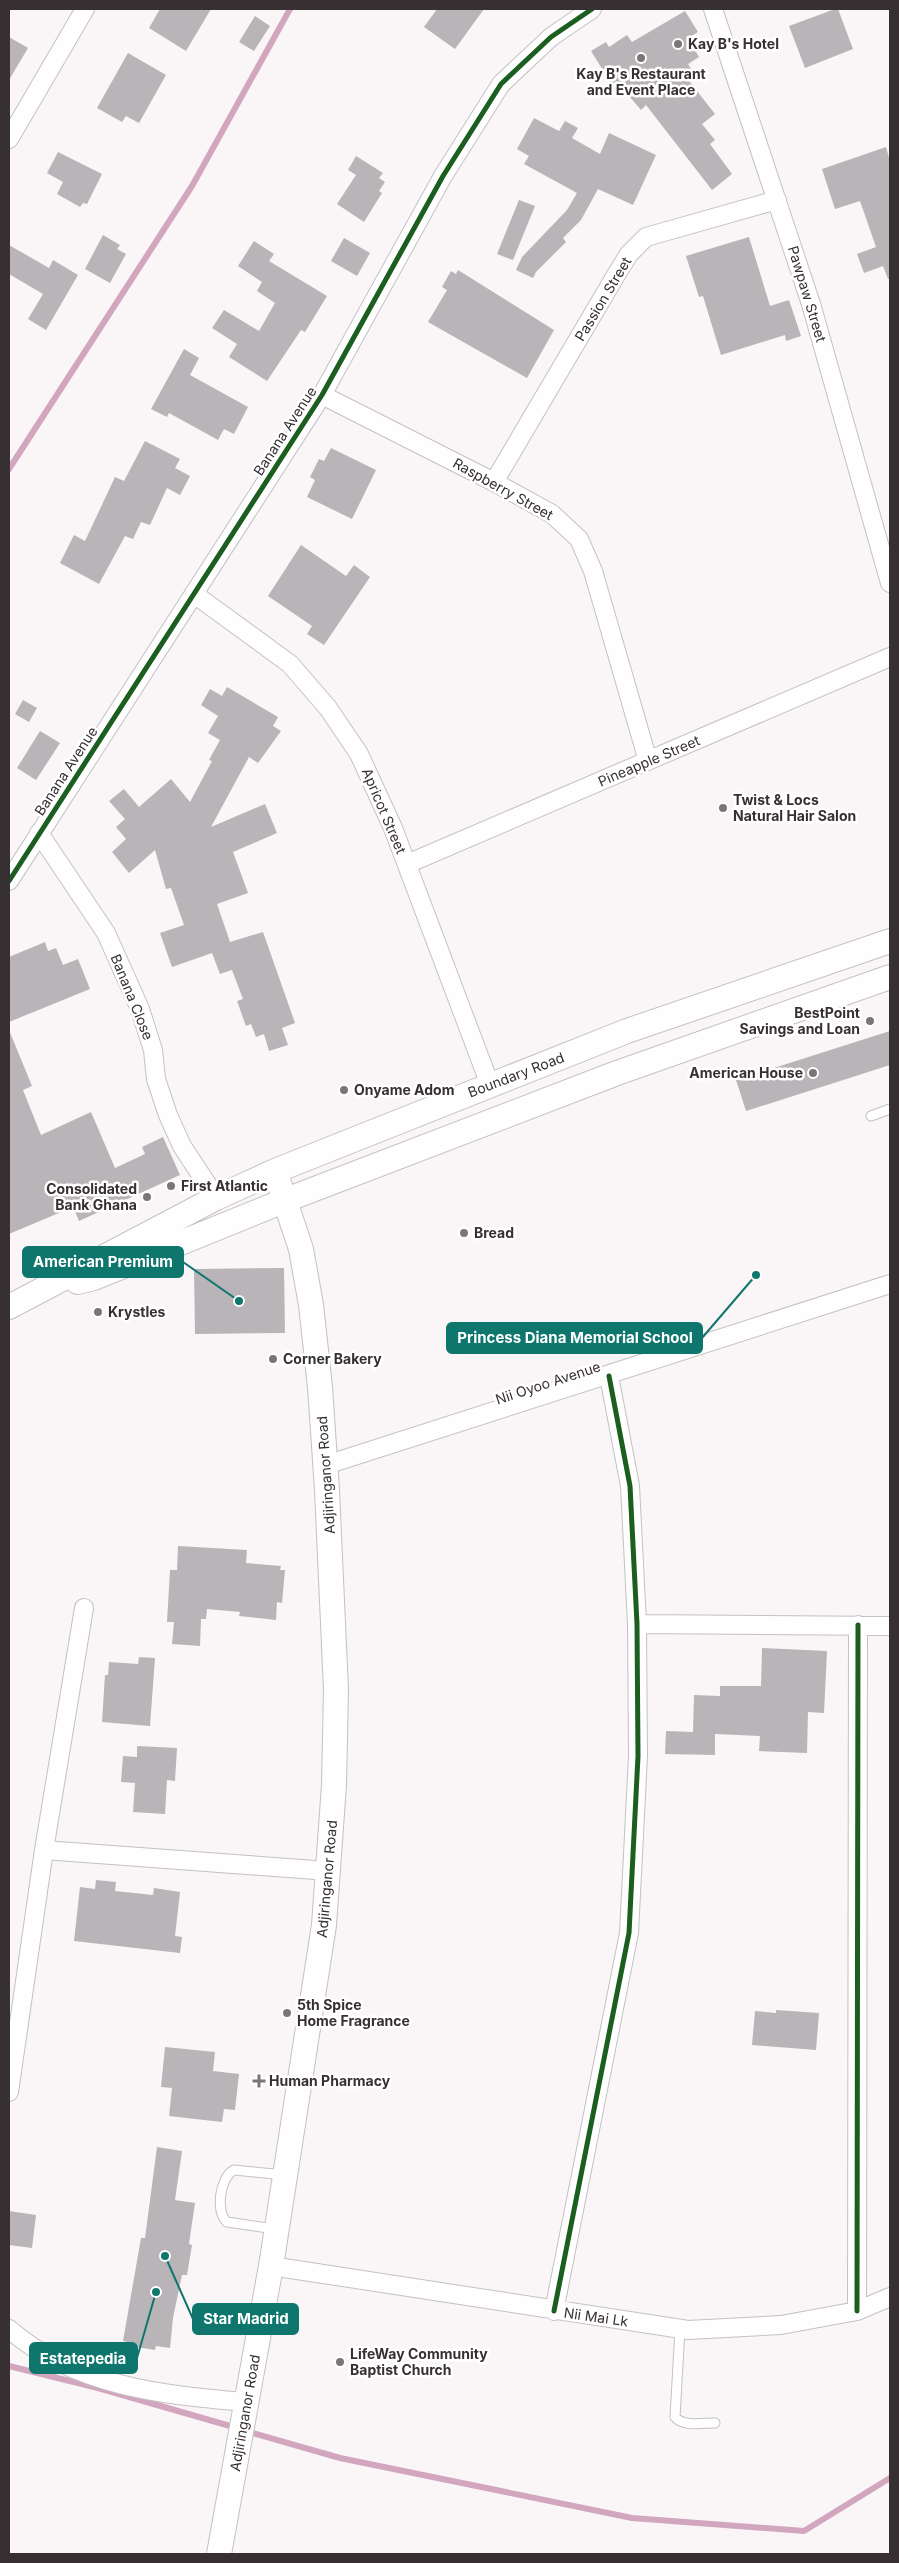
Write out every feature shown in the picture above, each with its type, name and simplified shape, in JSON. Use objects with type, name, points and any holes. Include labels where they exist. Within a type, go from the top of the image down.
[{"type":"main road","name":"Boundary Road","points":[[9,1307],[45,1290],[86,1265],[216,1198],[275,1172],[626,1032],[890,941]]},
{"type":"main road","name":"Boundary Road","points":[[45,1290],[94,1278],[286,1200],[617,1073],[890,977]]},
{"type":"main road","name":"Adjiringanor Road","points":[[219,2554],[271,2266],[324,1925],[334,1785],[336,1690],[326,1465],[311,1305],[301,1248],[275,1172]]},
{"type":"street","points":[[9,139],[85,9]]},
{"type":"street","name":"Banana Avenue","points":[[9,881],[322,396],[443,176],[501,84],[551,37],[592,9]]},
{"type":"street","name":"Pawpaw Street","points":[[713,9],[811,304],[890,583]]},
{"type":"street","name":"Passion Street","points":[[494,482],[616,276],[630,254],[646,237],[777,200]]},
{"type":"street","name":"Raspberry Street","points":[[322,396],[494,482],[552,514],[579,539],[593,572],[648,761]]},
{"type":"street","name":"Apricot Street","points":[[194,594],[290,664],[328,708],[360,754],[407,864],[490,1085]]},
{"type":"street","name":"Pineapple Street","points":[[407,864],[890,657]]},
{"type":"street","name":"Banana Close","points":[[40,833],[106,933],[140,1009],[153,1050],[156,1080],[168,1114],[182,1146],[216,1198]]},
{"type":"street","name":"Nii Oyoo Avenue","points":[[326,1465],[609,1376],[890,1284]]},
{"type":"street","points":[[554,2311],[629,1933],[638,1756],[637,1624],[630,1486],[609,1376]]},
{"type":"street","points":[[9,2092],[44,1850],[84,1608]]},
{"type":"street","points":[[637,1624],[890,1626]]},
{"type":"street","points":[[857,2311],[858,1625]]},
{"type":"street","points":[[44,1850],[328,1871]]},
{"type":"street","name":"Nii Mai Lk","points":[[271,2266],[680,2329],[781,2325],[857,2311],[890,2297]]},
{"type":"street","points":[[9,2329],[29,2347],[87,2375],[171,2396],[244,2408]]},
{"type":"lane","points":[[871,1116],[890,1109]]},
{"type":"lane","points":[[277,2230],[227,2222],[221,2217],[220,2210],[225,2179],[228,2173],[234,2170],[285,2175]]},
{"type":"lane","points":[[680,2329],[675,2417],[679,2422],[684,2423],[715,2423]]},
{"type":"building","points":[[160,9],[211,9],[186,51],[149,28]]},
{"type":"building","points":[[437,9],[484,9],[455,49],[424,27]]},
{"type":"building","points":[[838,9],[853,49],[805,68],[789,26]]},
{"type":"building","points":[[685,11],[698,32],[688,38],[699,57],[688,64],[691,69],[683,73],[715,114],[702,124],[715,140],[710,144],[732,174],[712,190],[646,105],[641,110],[617,82],[612,85],[591,51],[606,42],[609,47],[627,35],[632,42]]},
{"type":"building","points":[[255,16],[270,26],[254,51],[239,42]]},
{"type":"building","points":[[9,37],[28,48],[9,80]]},
{"type":"building","points":[[128,53],[166,75],[139,123],[126,116],[122,122],[97,108]]},
{"type":"building","points":[[534,118],[559,131],[565,121],[578,128],[572,138],[600,154],[609,133],[656,155],[633,205],[598,189],[581,220],[563,238],[566,242],[536,272],[533,278],[516,270],[522,257],[567,210],[577,193],[524,164],[529,156],[517,149]]},
{"type":"building","points":[[886,147],[890,161],[890,279],[888,279],[883,266],[864,273],[857,254],[876,247],[860,201],[835,209],[822,169]]},
{"type":"building","points":[[58,152],[102,174],[87,204],[83,203],[80,207],[57,194],[63,182],[47,173]]},
{"type":"building","points":[[356,156],[383,173],[379,178],[385,182],[379,191],[382,193],[364,222],[337,204],[356,175],[348,170]]},
{"type":"building","points":[[519,200],[535,206],[513,260],[497,254]]},
{"type":"building","points":[[103,235],[120,245],[117,249],[126,254],[110,283],[85,269]]},
{"type":"building","points":[[749,237],[770,306],[789,300],[801,336],[786,341],[785,335],[721,355],[703,296],[699,297],[686,256]]},
{"type":"building","points":[[344,238],[370,253],[357,276],[331,261]]},
{"type":"building","points":[[254,241],[274,254],[269,261],[327,296],[305,332],[301,330],[267,381],[229,357],[237,344],[212,328],[224,310],[259,331],[275,303],[257,291],[262,282],[238,266]]},
{"type":"building","points":[[9,245],[49,268],[53,260],[78,275],[46,330],[28,319],[43,294],[9,274]]},
{"type":"building","points":[[458,270],[554,330],[527,378],[428,322],[447,290],[442,287],[451,271],[456,274]]},
{"type":"building","points":[[184,349],[199,358],[190,375],[248,407],[234,434],[224,429],[218,440],[169,413],[167,417],[151,409]]},
{"type":"building","points":[[145,441],[180,459],[175,468],[190,476],[180,495],[167,488],[150,525],[141,522],[133,539],[125,536],[99,584],[60,563],[74,535],[85,541],[115,477],[124,481]]},
{"type":"building","points":[[331,448],[376,470],[352,519],[307,497],[315,480],[310,477],[319,459],[324,461]]},
{"type":"building","points":[[301,545],[346,576],[354,565],[370,577],[324,645],[307,634],[312,626],[268,596]]},
{"type":"building","points":[[227,687],[278,717],[273,726],[281,731],[258,763],[249,757],[211,827],[265,804],[277,833],[233,852],[248,893],[217,904],[230,942],[263,932],[295,1023],[282,1028],[288,1045],[269,1051],[264,1034],[256,1037],[251,1024],[246,1026],[237,1001],[243,999],[232,970],[220,974],[212,953],[172,967],[160,933],[184,925],[171,888],[166,889],[155,850],[129,873],[112,852],[126,839],[116,827],[125,819],[109,801],[124,789],[139,807],[171,779],[190,802],[212,761],[209,760],[220,740],[208,733],[218,716],[201,705],[210,689],[222,696]]},
{"type":"building","points":[[23,700],[37,708],[29,722],[15,714]]},
{"type":"building","points":[[40,731],[60,743],[36,780],[17,768]]},
{"type":"building","points":[[45,942],[48,951],[56,948],[63,965],[78,959],[90,989],[9,1022],[9,957]]},
{"type":"building","points":[[9,1030],[32,1086],[23,1090],[41,1135],[91,1112],[115,1168],[145,1154],[142,1147],[163,1137],[180,1175],[79,1221],[73,1207],[9,1234]]},
{"type":"building","name":"American House","points":[[890,1031],[890,1065],[746,1111],[736,1080]]},
{"type":"building","points":[[284,1268],[285,1333],[195,1334],[194,1269]]},
{"type":"building","points":[[178,1546],[247,1550],[246,1563],[281,1566],[280,1570],[285,1570],[282,1603],[277,1602],[276,1620],[239,1616],[240,1612],[207,1609],[206,1619],[201,1619],[200,1646],[172,1644],[174,1622],[167,1622],[170,1570],[177,1570]]},
{"type":"building","points":[[762,1648],[827,1651],[824,1713],[808,1712],[807,1753],[759,1751],[760,1736],[715,1734],[715,1755],[665,1754],[666,1731],[693,1732],[694,1695],[720,1696],[720,1686],[761,1686]]},
{"type":"building","points":[[139,1657],[155,1658],[150,1726],[102,1722],[105,1675],[108,1675],[109,1662],[138,1664]]},
{"type":"building","points":[[137,1746],[177,1748],[175,1781],[167,1780],[165,1814],[133,1812],[135,1783],[121,1782],[123,1756],[137,1757]]},
{"type":"building","points":[[96,1880],[116,1882],[115,1891],[153,1895],[154,1888],[180,1892],[175,1936],[182,1937],[180,1953],[74,1941],[80,1887],[95,1889]]},
{"type":"building","points":[[776,2010],[819,2013],[816,2050],[752,2045],[755,2011],[776,2013]]},
{"type":"building","points":[[165,2047],[215,2052],[213,2071],[239,2074],[235,2110],[224,2109],[222,2122],[169,2116],[172,2088],[161,2087]]},
{"type":"building","points":[[157,2147],[182,2151],[175,2200],[195,2203],[189,2244],[192,2245],[187,2275],[182,2275],[173,2318],[170,2348],[156,2346],[155,2350],[130,2346],[132,2343],[123,2341],[141,2238],[145,2238]]},
{"type":"building","points":[[9,2211],[36,2215],[32,2248],[9,2245]]},
{"type":"waterway","points":[[9,469],[192,186],[290,9]]},
{"type":"waterway","points":[[9,2366],[98,2388],[237,2428]]},
{"type":"waterway","points":[[246,2431],[340,2458],[632,2518],[804,2531],[890,2478]]},
{"type":"cycle path","points":[[9,881],[322,395],[443,176],[501,84],[551,37],[592,9]]},
{"type":"cycle path","points":[[554,2311],[629,1933],[638,1756],[637,1624],[630,1486],[609,1376]]},
{"type":"cycle path","points":[[857,2311],[858,1625]]},
{"type":"place","name":"Kay B's Hotel","points":[[678,44]]},
{"type":"place","name":"Kay B's Restaurant and Event Place","points":[[641,58]]},
{"type":"place","name":"Twist & Locs Natural Hair Salon","points":[[723,808]]},
{"type":"place","name":"BestPoint Savings and Loan","points":[[870,1021]]},
{"type":"place","name":"American House","points":[[813,1073]]},
{"type":"place","name":"Onyame Adom","points":[[344,1090]]},
{"type":"place","name":"First Atlantic","points":[[171,1186]]},
{"type":"place","name":"Consolidated Bank Ghana","points":[[147,1197]]},
{"type":"place","name":"Bread","points":[[464,1233]]},
{"type":"place","name":"Princess Diana Memorial School","points":[[756,1275]]},
{"type":"place","name":"American Premium","points":[[239,1301]]},
{"type":"place","name":"Krystles","points":[[98,1312]]},
{"type":"place","name":"Corner Bakery","points":[[273,1359]]},
{"type":"place","name":"5th Spice Home Fragrance","points":[[287,2013]]},
{"type":"place","name":"Human Pharmacy","points":[[259,2081]]},
{"type":"place","name":"Star Madrid","points":[[165,2256]]},
{"type":"place","name":"Estatepedia","points":[[156,2292]]},
{"type":"place","name":"LifeWay Community Baptist Church","points":[[340,2362]]}]
